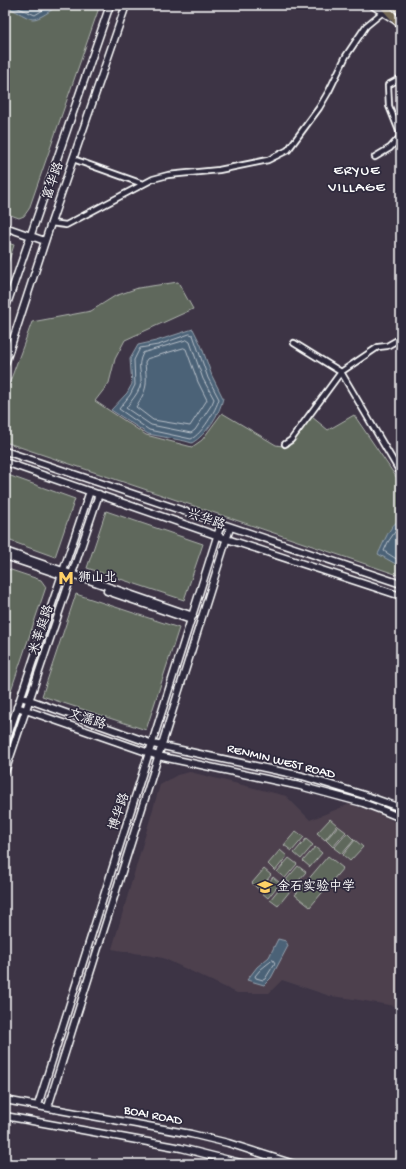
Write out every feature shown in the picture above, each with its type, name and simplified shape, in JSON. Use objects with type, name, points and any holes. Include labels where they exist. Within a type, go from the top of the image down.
[{"type":"main road","points":[[392,5],[401,11]]},
{"type":"main road","points":[[383,9],[400,23]]},
{"type":"street","name":"富华路","points":[[5,310],[110,5]]},
{"type":"street","name":"富华路","points":[[5,364],[51,223],[126,5]]},
{"type":"street","points":[[51,223],[66,225],[153,178],[219,170],[268,160],[288,150],[330,92],[346,56],[366,26],[383,9],[372,5]]},
{"type":"street","points":[[375,157],[390,148],[400,137],[389,106],[388,85],[401,78]]},
{"type":"street","points":[[73,159],[143,184]]},
{"type":"street","points":[[5,227],[45,241]]},
{"type":"street","points":[[285,444],[291,440],[341,372],[378,346],[387,346],[401,338]]},
{"type":"street","points":[[294,343],[341,372],[401,474]]},
{"type":"street","name":"兴华路","points":[[5,452],[401,584]]},
{"type":"street","name":"兴华路","points":[[5,462],[227,539],[401,596]]},
{"type":"street","name":"米莘庭路","points":[[5,744],[90,491]]},
{"type":"street","name":"米莘庭路","points":[[5,772],[99,494]]},
{"type":"street","name":"博华路","points":[[38,1105],[150,754],[221,524]]},
{"type":"street","name":"博华路","points":[[48,1107],[230,528]]},
{"type":"street","points":[[5,551],[62,573]]},
{"type":"street","points":[[5,556],[62,573],[192,618]]},
{"type":"street","name":"文濡路","points":[[21,697],[153,744]]},
{"type":"street","name":"文濡路","points":[[17,707],[150,754],[300,786],[384,810],[401,818]]},
{"type":"street","name":"RENMIN WEST ROAD","points":[[153,744],[302,776],[401,808]]},
{"type":"street","name":"BOAI ROAD","points":[[5,1100],[191,1134],[228,1143],[294,1164]]},
{"type":"street","name":"BOAI ROAD","points":[[5,1116],[180,1148],[245,1164]]},
{"type":"shaded area","name":"金石实验中学","points":[[190,772],[286,796],[310,820],[350,804],[379,814],[401,825],[401,1007],[330,996],[282,980],[269,993],[237,993],[163,958],[112,949],[160,785],[177,775]]},
{"type":"green space","points":[[5,5],[100,5],[29,209],[24,216],[19,218],[5,213]]},
{"type":"green space","points":[[5,242],[14,245],[5,273]]},
{"type":"green space","points":[[178,282],[193,309],[125,340],[115,359],[109,383],[95,401],[146,435],[192,447],[202,440],[222,413],[276,445],[288,447],[312,417],[328,430],[354,415],[401,484],[401,576],[5,442],[5,395],[32,322],[91,311],[115,296],[138,288]]},
{"type":"green space","points":[[5,474],[75,499],[55,557],[5,539]]},
{"type":"green space","points":[[106,511],[203,544],[184,600],[87,568]]},
{"type":"green space","points":[[5,568],[41,580],[46,587],[5,708]]},
{"type":"green space","points":[[76,594],[179,628],[146,730],[42,696]]},
{"type":"green space","points":[[330,819],[337,825],[325,840],[317,833]]},
{"type":"green space","points":[[338,826],[346,832],[333,847],[326,840]]},
{"type":"green space","points":[[296,831],[304,837],[292,851],[284,845]]},
{"type":"green space","points":[[347,833],[354,840],[342,854],[334,848]]},
{"type":"green space","points":[[306,839],[313,845],[301,859],[294,853]]},
{"type":"green space","points":[[355,840],[363,847],[350,861],[343,855]]},
{"type":"green space","points":[[315,847],[322,853],[310,867],[303,861]]},
{"type":"green space","points":[[280,850],[287,856],[275,871],[268,864]]},
{"type":"green space","points":[[328,856],[343,868],[310,907],[295,895]]},
{"type":"green space","points":[[289,858],[297,864],[285,878],[277,872]]},
{"type":"green space","points":[[298,866],[306,872],[294,886],[286,880]]},
{"type":"green space","points":[[264,869],[271,875],[259,890],[252,883]]},
{"type":"green space","points":[[273,877],[280,883],[268,898],[261,892]]},
{"type":"green space","points":[[282,885],[290,891],[278,906],[270,900]]},
{"type":"water","points":[[11,5],[58,5],[42,16],[32,19],[11,9]]},
{"type":"water","points":[[193,329],[201,345],[212,376],[223,398],[216,417],[202,435],[192,443],[148,434],[111,410],[127,393],[132,384],[130,359],[138,345]]},
{"type":"water","points":[[401,519],[401,567],[378,554],[393,525]]},
{"type":"water","points":[[278,939],[286,941],[288,946],[271,978],[264,985],[247,980],[257,967],[269,957]]},
{"type":"place","name":"狮山北","points":[[66,578]]},
{"type":"place","name":"金石实验中学","points":[[265,887]]},
{"type":"district","name":"ERYUE VILLAGE","points":[[357,180]]}]
